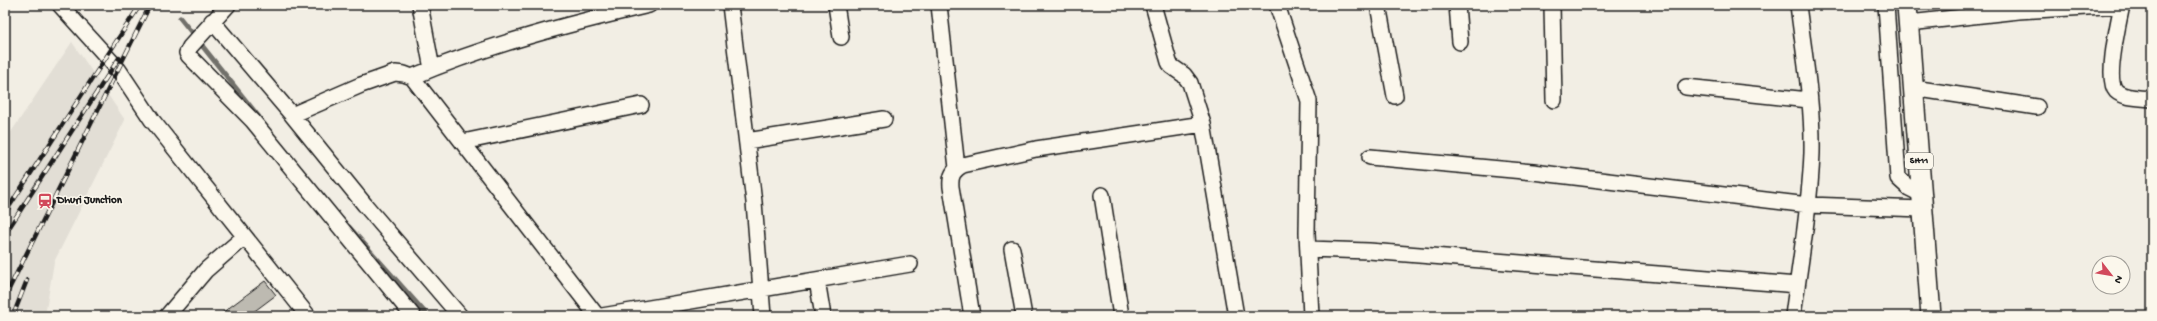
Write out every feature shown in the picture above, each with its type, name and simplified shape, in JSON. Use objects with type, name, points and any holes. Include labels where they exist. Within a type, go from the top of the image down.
[{"type":"main road","name":"SH11","points":[[1908,14],[1931,316]]},
{"type":"street","points":[[60,5],[118,69],[152,120],[304,315]]},
{"type":"street","points":[[228,5],[190,47],[188,53],[189,56],[253,121],[413,316]]},
{"type":"street","points":[[420,5],[432,69]]},
{"type":"street","points":[[412,77],[457,58],[517,39],[648,5]]},
{"type":"street","points":[[730,5],[747,141],[764,316]]},
{"type":"street","points":[[836,5],[841,37]]},
{"type":"street","points":[[939,5],[957,168]]},
{"type":"street","points":[[1152,5],[1169,62],[1171,66],[1184,75],[1190,83],[1203,124],[1236,316]]},
{"type":"street","points":[[1277,5],[1309,101],[1307,166],[1308,249],[1311,316]]},
{"type":"street","points":[[1378,5],[1395,96]]},
{"type":"street","points":[[1457,5],[1460,42]]},
{"type":"street","points":[[1552,5],[1554,100]]},
{"type":"street","points":[[1793,316],[1808,205],[1812,153],[1809,100],[1798,5]]},
{"type":"street","points":[[1886,5],[1898,178],[1922,201]]},
{"type":"street","points":[[1908,14],[2018,8],[2122,5],[2114,51],[2113,84],[2116,91],[2122,94],[2152,99]]},
{"type":"street","points":[[209,25],[292,115],[365,205],[460,316]]},
{"type":"street","points":[[292,115],[361,85],[395,73],[412,77],[597,316]]},
{"type":"street","points":[[1686,87],[1809,100]]},
{"type":"street","points":[[1913,88],[2037,107]]},
{"type":"street","points":[[463,142],[641,105]]},
{"type":"street","points":[[747,141],[884,119]]},
{"type":"street","points":[[972,316],[950,179],[957,168],[963,164],[1036,149],[1203,124]]},
{"type":"street","points":[[1370,157],[1533,172],[1808,205],[1922,201]]},
{"type":"street","points":[[1102,196],[1120,316]]},
{"type":"street","points":[[167,316],[206,270],[244,237]]},
{"type":"street","points":[[1012,249],[1024,316]]},
{"type":"street","points":[[1308,249],[1385,252],[1797,285]]},
{"type":"street","points":[[602,316],[910,264]]},
{"type":"street","points":[[817,280],[823,316]]},
{"type":"shaded area","name":"Dhuri Junction","points":[[72,42],[125,120],[54,262],[45,316],[5,316],[5,141]]},
{"type":"building","points":[[265,281],[276,295],[248,316],[218,316]]},
{"type":"waterway","points":[[180,18],[259,117]]},
{"type":"waterway","points":[[349,227],[428,316]]},
{"type":"railway","points":[[5,213],[140,5]]},
{"type":"railway","points":[[5,297],[150,5]]},
{"type":"railway","points":[[5,234],[119,58]]},
{"type":"railway","points":[[13,316],[27,280]]},
{"type":"place","name":"Dhuri Junction","points":[[45,201]]}]
